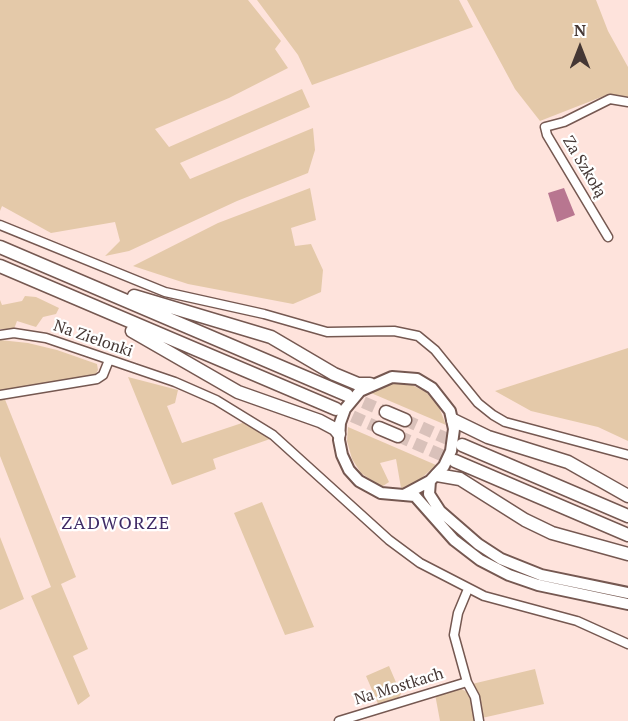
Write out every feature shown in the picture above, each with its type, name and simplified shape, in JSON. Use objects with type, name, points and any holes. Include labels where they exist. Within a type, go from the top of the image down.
[{"type":"highway","points":[[0,247],[347,396]]},
{"type":"highway","points":[[0,266],[336,409]]},
{"type":"highway","points":[[82,282],[255,330],[281,341],[334,374],[358,384],[370,384]]},
{"type":"highway","points":[[95,306],[122,326],[225,385],[320,421],[335,429],[339,434]]},
{"type":"highway","points":[[386,412],[405,420]]},
{"type":"highway","points":[[453,420],[498,441],[568,462],[628,496]]},
{"type":"highway","points":[[379,428],[398,436]]},
{"type":"highway","points":[[462,445],[628,516]]},
{"type":"highway","points":[[455,461],[628,535]]},
{"type":"highway","points":[[433,478],[447,474],[460,479],[525,520],[552,533],[628,554]]},
{"type":"main road","points":[[628,592],[541,575],[501,559],[478,544],[440,511],[429,494],[433,478],[451,451],[453,420],[438,394],[417,379],[392,377],[370,384],[349,403],[342,417],[339,434],[345,462],[359,481],[381,493],[415,496],[454,540],[494,568],[538,585],[628,604]]},
{"type":"main road","points":[[404,495],[433,478]]},
{"type":"street","name":"Za Szkołą","points":[[608,237],[547,135],[545,127],[564,122],[610,99],[628,102]]},
{"type":"street","points":[[0,225],[165,292],[264,314],[327,332],[403,332],[418,336],[435,350],[478,403],[493,415],[512,424],[628,455]]},
{"type":"street","name":"Na Zielonki","points":[[0,334],[14,333],[46,339],[175,382],[216,400],[254,422],[296,455],[389,540],[420,563],[468,589],[512,605],[577,621],[628,644]]},
{"type":"street","points":[[0,395],[97,379],[103,375],[109,360]]},
{"type":"street","points":[[468,589],[458,613],[454,635],[467,682],[475,697],[479,721]]},
{"type":"street","name":"Na Mostkach","points":[[339,721],[467,682]]},
{"type":"shaded area","points":[[0,0],[248,0],[281,41],[275,49],[288,68],[229,98],[155,129],[169,147],[302,89],[310,107],[180,163],[190,179],[313,128],[315,150],[308,173],[237,201],[129,251],[105,256],[120,241],[115,222],[51,233],[2,206],[0,211]]},
{"type":"shaded area","points":[[257,0],[459,0],[473,27],[312,85],[298,55]]},
{"type":"shaded area","points":[[467,0],[596,0],[608,31],[628,67],[628,97],[609,94],[540,121],[515,89]]},
{"type":"shaded area","points":[[310,188],[316,220],[291,228],[295,246],[311,244],[323,270],[321,292],[293,304],[188,284],[133,266],[218,223]]},
{"type":"shaded area","points":[[564,188],[575,215],[557,222],[548,193]]},
{"type":"shaded area","points":[[25,296],[36,297],[59,308],[56,314],[43,317],[36,327],[17,321],[14,329],[0,329],[0,300],[2,305],[22,301]]},
{"type":"shaded area","points":[[0,340],[28,343],[57,350],[97,364],[98,370],[94,377],[0,393]]},
{"type":"shaded area","points":[[628,348],[628,441],[598,427],[531,411],[495,391]]},
{"type":"shaded area","points":[[128,377],[178,390],[175,403],[167,406],[182,443],[251,420],[270,439],[213,459],[216,469],[172,485]]},
{"type":"shaded area","points":[[391,382],[410,384],[426,392],[439,407],[446,425],[371,393]]},
{"type":"shaded area","points":[[4,397],[76,577],[61,584],[88,649],[73,656],[90,696],[78,705],[31,596],[51,587],[0,456],[0,398]]},
{"type":"shaded area","points":[[348,427],[436,465],[416,483],[401,488],[396,459],[380,463],[389,482],[383,486],[377,484],[361,473],[352,459],[347,441]]},
{"type":"shaded area","points":[[262,502],[314,627],[285,635],[234,513]]},
{"type":"shaded area","points":[[0,537],[24,599],[0,610]]},
{"type":"shaded area","points":[[389,666],[401,694],[397,700],[379,706],[366,676]]},
{"type":"shaded area","points":[[535,669],[544,704],[482,718],[472,684]]},
{"type":"shaded area","points":[[458,687],[467,692],[471,699],[476,721],[440,721],[435,694]]},
{"type":"tunnel","points":[[347,395],[386,412]]},
{"type":"tunnel","points":[[336,409],[379,428]]},
{"type":"tunnel","points":[[405,420],[461,445]]},
{"type":"tunnel","points":[[398,436],[455,461]]},
{"type":"district","name":"ZADWORZE","points":[[116,524]]}]
